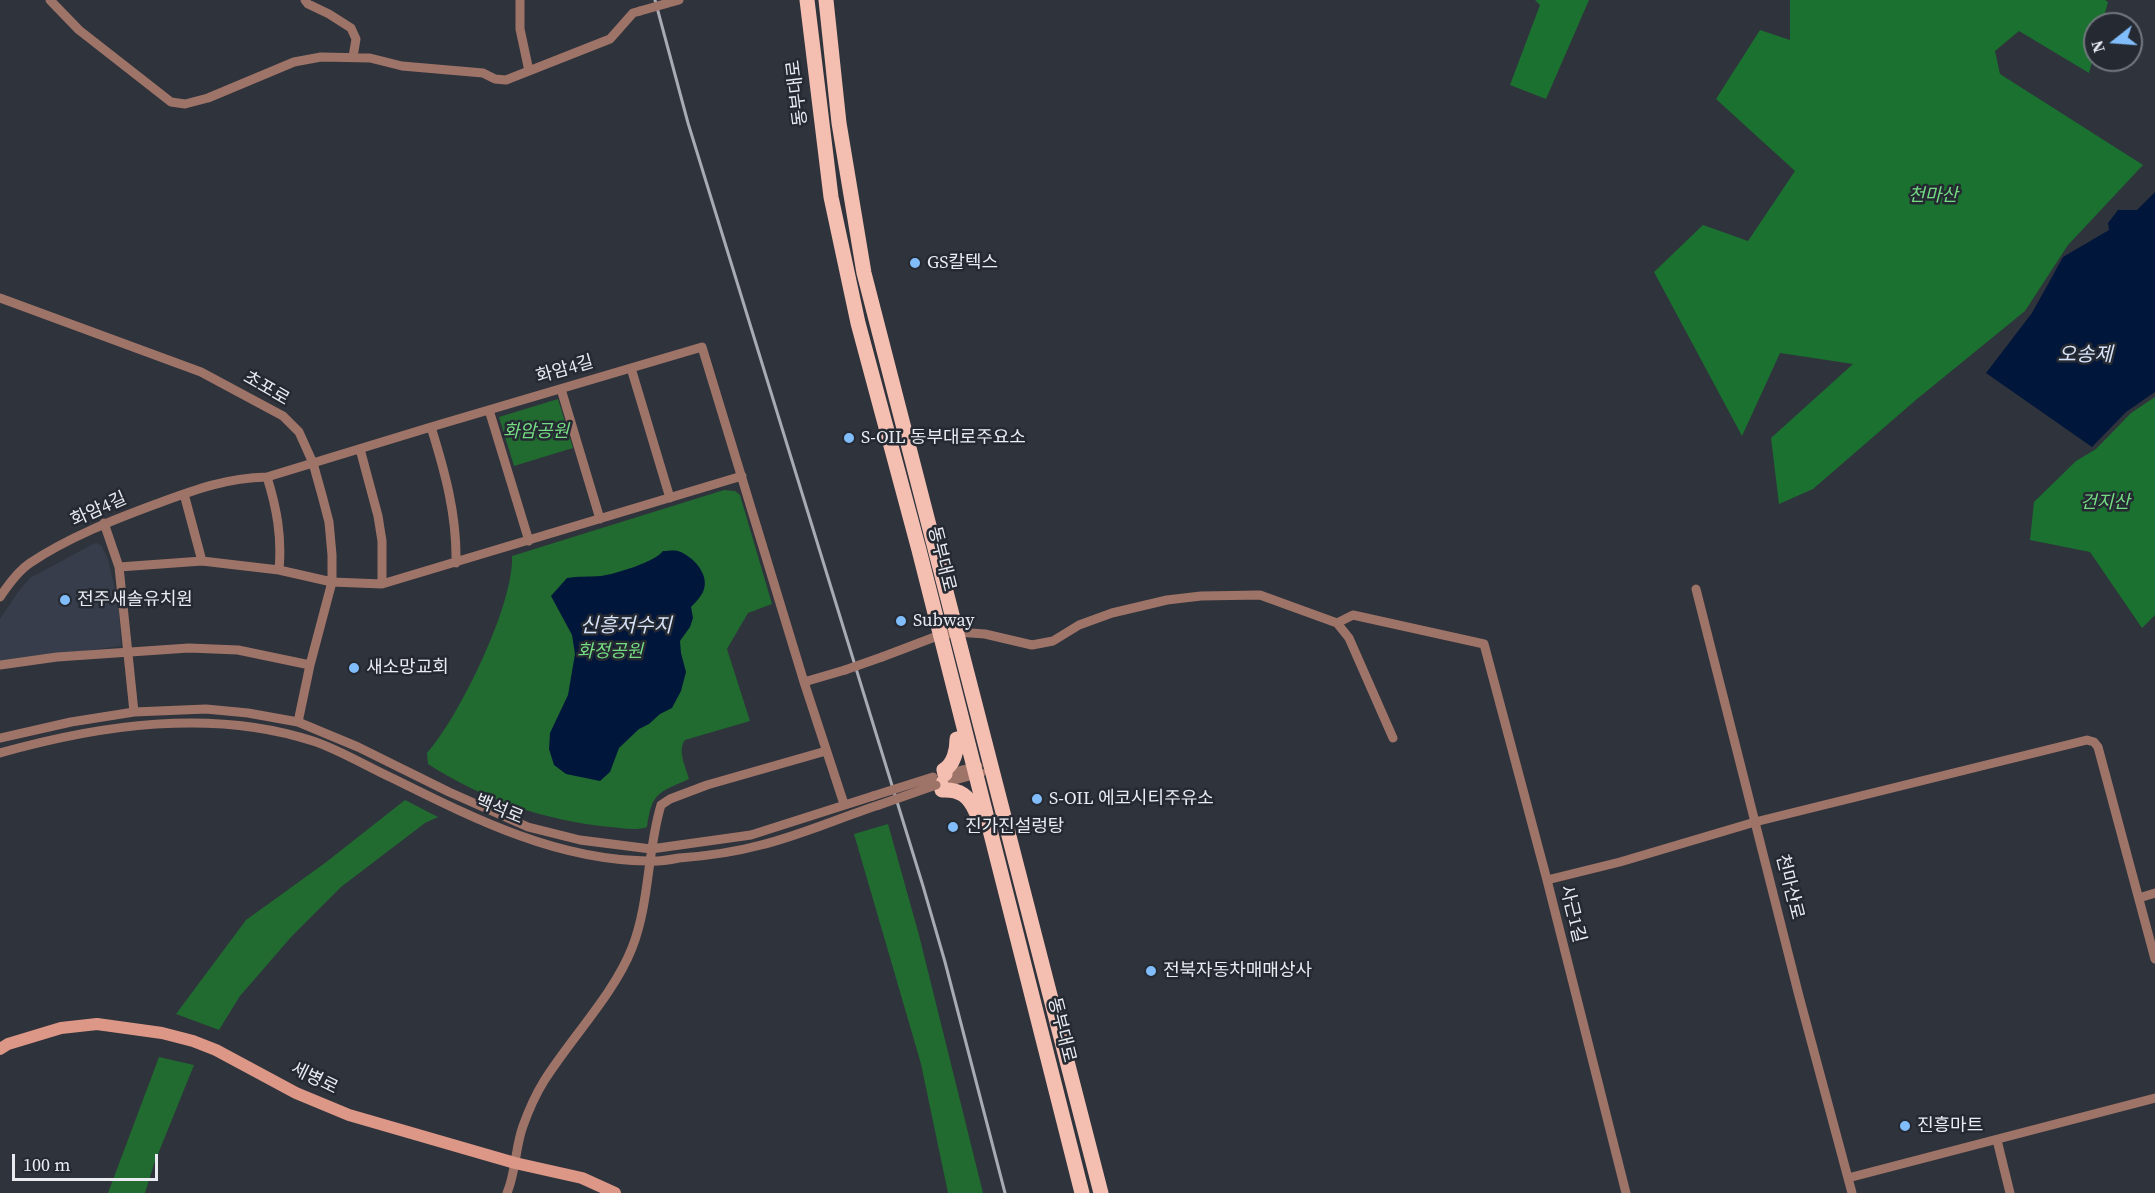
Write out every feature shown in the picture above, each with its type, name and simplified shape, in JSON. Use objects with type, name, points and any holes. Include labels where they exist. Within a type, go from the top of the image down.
[{"type":"main road","name":"동부대로","points":[[807,0],[831,197],[858,322],[1082,1193]]},
{"type":"main road","name":"동부대로","points":[[826,0],[839,123],[864,273],[1101,1193]]},
{"type":"main road","points":[[966,737],[957,739],[957,750],[949,767],[944,770],[939,780],[942,790],[961,792],[971,800],[976,812],[985,810]]},
{"type":"street","points":[[50,0],[79,30],[171,102],[185,104],[208,98],[294,62],[321,57],[370,58],[402,66],[483,73],[495,79],[506,80],[610,39],[633,13],[680,0]]},
{"type":"street","points":[[305,0],[308,4],[351,28],[356,39],[353,57]]},
{"type":"street","points":[[520,0],[520,29],[529,71]]},
{"type":"street","name":"초포로","points":[[0,298],[201,372],[283,416],[299,432],[313,463],[329,522],[332,582],[310,664],[298,722]]},
{"type":"street","name":"화암4길","points":[[0,597],[11,581],[29,563],[104,523],[184,494],[225,480],[267,477],[702,347],[804,682],[844,804]]},
{"type":"street","points":[[631,368],[670,498]]},
{"type":"street","points":[[561,389],[600,519]]},
{"type":"street","points":[[489,410],[529,541]]},
{"type":"street","points":[[431,427],[446,473],[453,506],[457,536],[456,563]]},
{"type":"street","points":[[360,449],[378,516],[382,541],[382,584]]},
{"type":"street","points":[[119,567],[202,561],[279,570],[332,582],[382,584],[742,476]]},
{"type":"street","points":[[267,477],[279,519],[281,539],[279,570]]},
{"type":"street","points":[[184,494],[202,561]]},
{"type":"street","points":[[104,523],[119,567],[134,712]]},
{"type":"street","name":"천마산로","points":[[1696,589],[1799,996],[1852,1193]]},
{"type":"street","points":[[804,682],[845,670],[940,635],[957,632],[985,634],[1032,645],[1053,641],[1079,625],[1112,613],[1167,600],[1245,594],[1260,595],[1337,623],[1349,638],[1393,738]]},
{"type":"street","name":"사근1길","points":[[1337,623],[1353,615],[1484,644],[1547,880],[1626,1193]]},
{"type":"street","points":[[0,665],[57,657],[189,648],[238,650],[310,664]]},
{"type":"street","name":"백석로","points":[[0,738],[60,724],[134,712],[207,709],[248,713],[298,722],[358,747],[459,796],[528,826],[580,840],[651,849],[751,835],[844,804],[876,800]]},
{"type":"street","name":"백석로","points":[[0,753],[90,731],[193,723],[265,728],[314,741],[459,811],[547,846],[598,857],[649,861],[699,857],[760,845],[876,800],[990,767]]},
{"type":"street","points":[[1547,880],[1620,862],[1755,822],[2087,740],[2094,742],[2098,747],[2155,959]]},
{"type":"street","points":[[507,1193],[522,1126],[543,1082],[616,978],[632,949],[642,918],[651,849],[661,804],[707,785],[826,751]]},
{"type":"street","points":[[2139,898],[2155,893]]},
{"type":"street","name":"세병로","points":[[0,1049],[8,1044],[62,1028],[97,1024],[162,1033],[216,1050],[296,1093],[349,1115],[515,1163],[582,1178],[615,1193]]},
{"type":"street","points":[[1848,1178],[2155,1098]]},
{"type":"street","points":[[1997,1140],[2010,1193]]},
{"type":"shaded area","name":"전주새솔유치원","points":[[95,543],[101,545],[108,559],[119,607],[121,646],[0,662],[0,619],[18,592],[30,578]]},
{"type":"green space","points":[[1535,0],[1589,0],[1546,99],[1510,85],[1540,5]]},
{"type":"green space","name":"천마산","points":[[1790,0],[2105,0],[2108,2],[2105,12],[2083,12],[2083,69],[2019,31],[1995,51],[2000,74],[2143,165],[2068,245],[2025,311],[1917,399],[1813,489],[1779,504],[1771,438],[1853,364],[1780,353],[1742,436],[1654,272],[1703,225],[1748,241],[1795,171],[1716,99],[1760,30],[1790,40]]},
{"type":"green space","name":"건지산","points":[[2155,397],[2155,615],[2142,628],[2090,552],[2030,540],[2034,502],[2076,461],[2096,449],[2131,413]]},
{"type":"green space","name":"화암공원","points":[[558,399],[573,448],[514,466],[499,417]]},
{"type":"green space","name":"화정공원","points":[[724,490],[735,491],[740,495],[772,604],[748,613],[727,649],[750,721],[685,740],[682,754],[689,779],[670,787],[659,795],[651,806],[647,827],[633,829],[610,827],[539,814],[492,798],[428,764],[427,753],[454,714],[494,630],[504,602],[512,556]]},
{"type":"green space","points":[[405,800],[438,817],[425,823],[341,887],[292,936],[240,996],[219,1030],[176,1014],[246,920],[325,863]]},
{"type":"green space","points":[[888,824],[919,935],[983,1193],[948,1193],[921,1064],[854,834]]},
{"type":"green space","points":[[159,1057],[194,1065],[154,1164],[145,1193],[108,1193]]},
{"type":"water","name":"오송제","points":[[2155,192],[2155,392],[2126,412],[2092,447],[1986,373],[2032,313],[2063,257],[2109,230],[2108,223],[2118,210],[2137,210]]},
{"type":"water","name":"신흥저수지","points":[[663,551],[684,553],[695,562],[705,579],[703,592],[691,607],[693,618],[690,627],[680,641],[686,672],[681,691],[672,708],[639,729],[619,748],[610,772],[600,781],[566,774],[554,765],[549,749],[550,733],[568,695],[575,654],[572,635],[551,596],[567,578],[615,573],[644,563]]},
{"type":"railway","points":[[655,0],[688,123],[923,886],[1005,1193]]},
{"type":"place","name":"GS칼텍스","points":[[915,263]]},
{"type":"place","name":"S-OIL 동부대로주요소","points":[[849,438]]},
{"type":"place","name":"전주새솔유치원","points":[[65,600]]},
{"type":"place","name":"Subway","points":[[901,621]]},
{"type":"place","name":"새소망교회","points":[[354,668]]},
{"type":"place","name":"S-OIL 에코시티주유소","points":[[1037,799]]},
{"type":"place","name":"진가진설렁탕","points":[[953,827]]},
{"type":"place","name":"전북자동차매매상사","points":[[1151,971]]},
{"type":"place","name":"진흥마트","points":[[1905,1126]]}]
